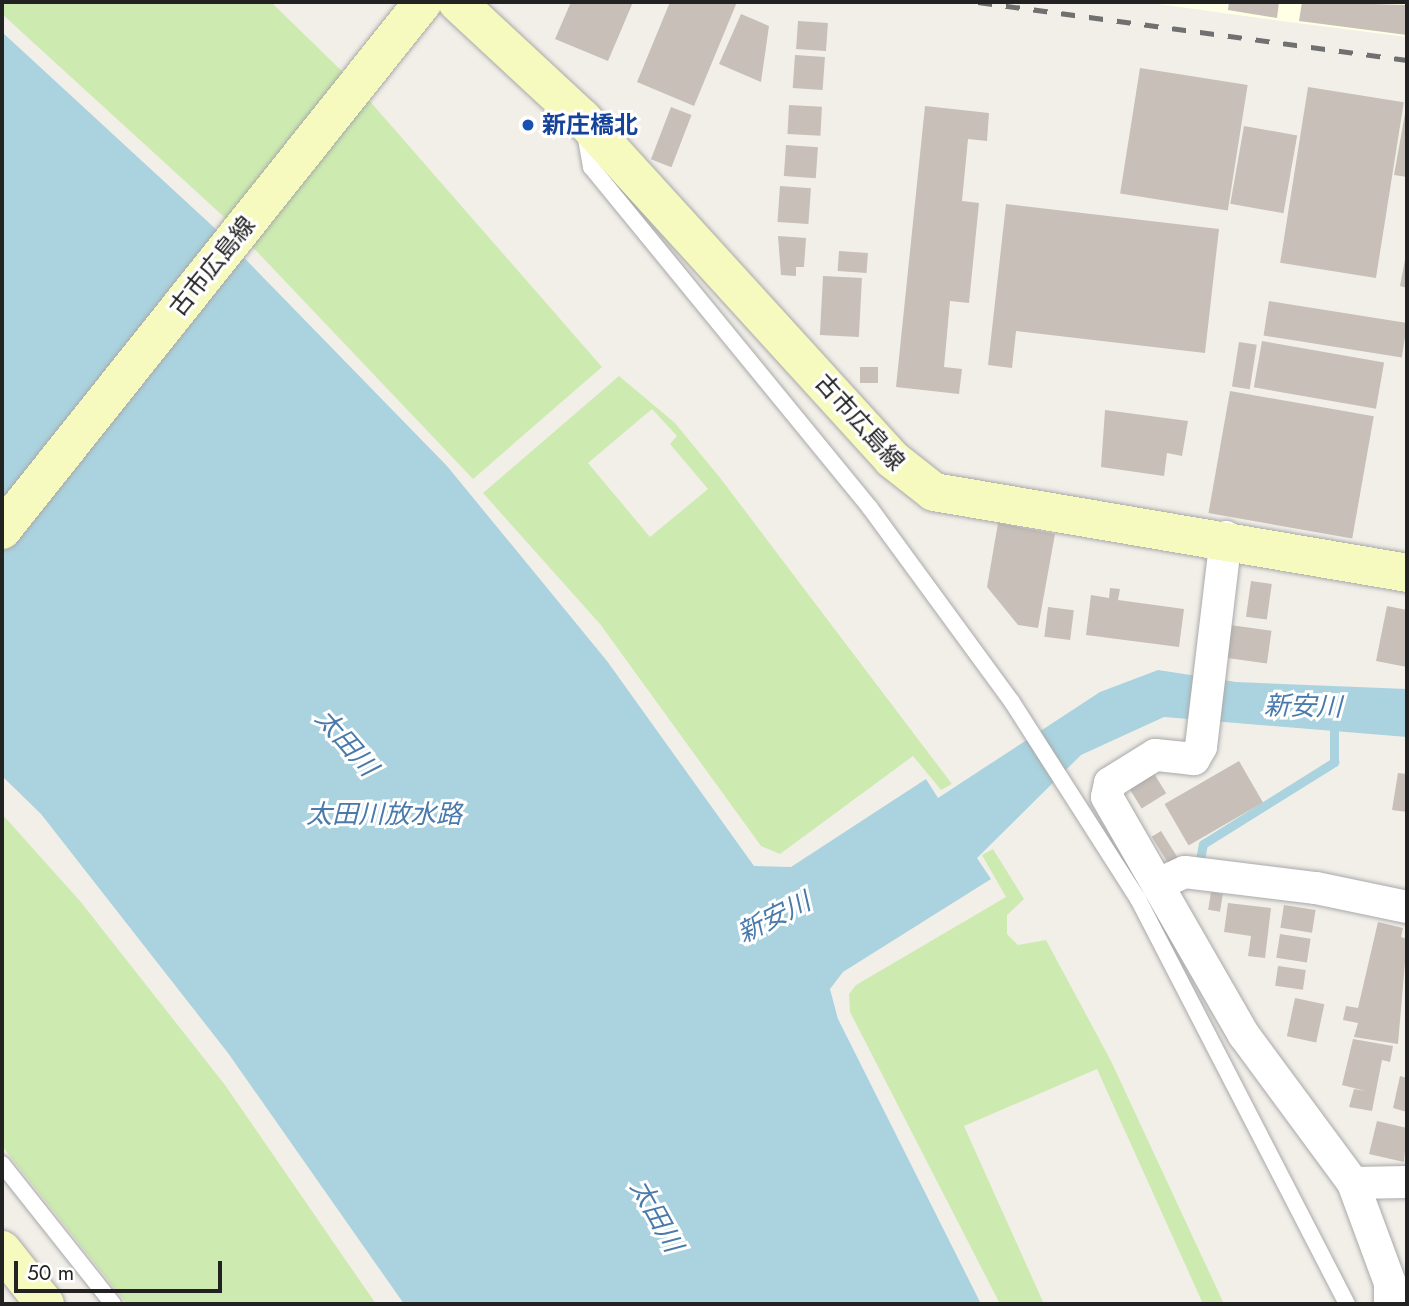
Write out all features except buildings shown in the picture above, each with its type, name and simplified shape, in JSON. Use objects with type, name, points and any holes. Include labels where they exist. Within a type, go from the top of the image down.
[{"type":"main road","name":"古市広島線","points":[[457,2],[582,118],[911,478],[934,492],[1226,537],[1407,573]]},
{"type":"main road","name":"古市広島線","points":[[2,530],[419,7]]},
{"type":"main road","points":[[2,1250],[45,1304]]},
{"type":"street","points":[[1226,537],[1212,673],[1201,747],[1194,759],[1155,755],[1110,783],[1107,797],[1161,883],[1244,1035],[1353,1183],[1390,1283],[1390,1304]]},
{"type":"street","points":[[1161,883],[1185,872],[1316,888],[1407,907]]},
{"type":"street","points":[[1353,1183],[1407,1182]]},
{"type":"lane","points":[[582,118],[592,167],[870,508],[1012,702],[1138,899],[1347,1304]]},
{"type":"lane","points":[[2,1164],[113,1304]]},
{"type":"shaded area","points":[[1144,2],[1407,2],[1407,37],[1289,22]]},
{"type":"green space","points":[[2,2],[271,2],[350,79],[234,226],[2,14]]},
{"type":"green space","points":[[361,91],[602,367],[473,479],[244,238]]},
{"type":"green space","points":[[619,376],[675,423],[721,479],[952,784],[941,790],[913,756],[780,854],[761,846],[600,624],[483,493]],"holes":[[[652,409],[677,436],[670,444],[708,489],[650,537],[588,463]]]},
{"type":"green space","points":[[2,814],[80,901],[225,1085],[376,1304],[127,1304],[2,1146]]},
{"type":"green space","points":[[993,849],[1024,899],[1007,915],[1007,934],[1018,945],[1046,940],[1111,1061],[1224,1304],[1203,1304],[1097,1069],[964,1126],[1044,1304],[1000,1304],[850,1012],[849,994],[856,985],[1006,897],[982,855]]},
{"type":"water","name":"太田川放水路","points":[[2,32],[219,232],[447,466],[607,661],[754,866],[791,867],[926,779],[938,798],[1100,692],[1158,670],[1236,682],[1407,689],[1407,737],[1164,717],[1081,755],[977,858],[991,879],[843,972],[830,989],[838,1019],[981,1304],[404,1304],[228,1053],[41,814],[2,776]]},
{"type":"waterway","name":"新安川","points":[[1199,866],[1203,844],[1334,762],[1334,721]]},
{"type":"railway","points":[[978,2],[1407,60]]},
{"type":"place","name":"新庄橋北","points":[[528,125]]},
{"type":"water label","name":"太田川","points":[[346,743]]},
{"type":"water label","name":"太田川","points":[[656,1216]]}]
